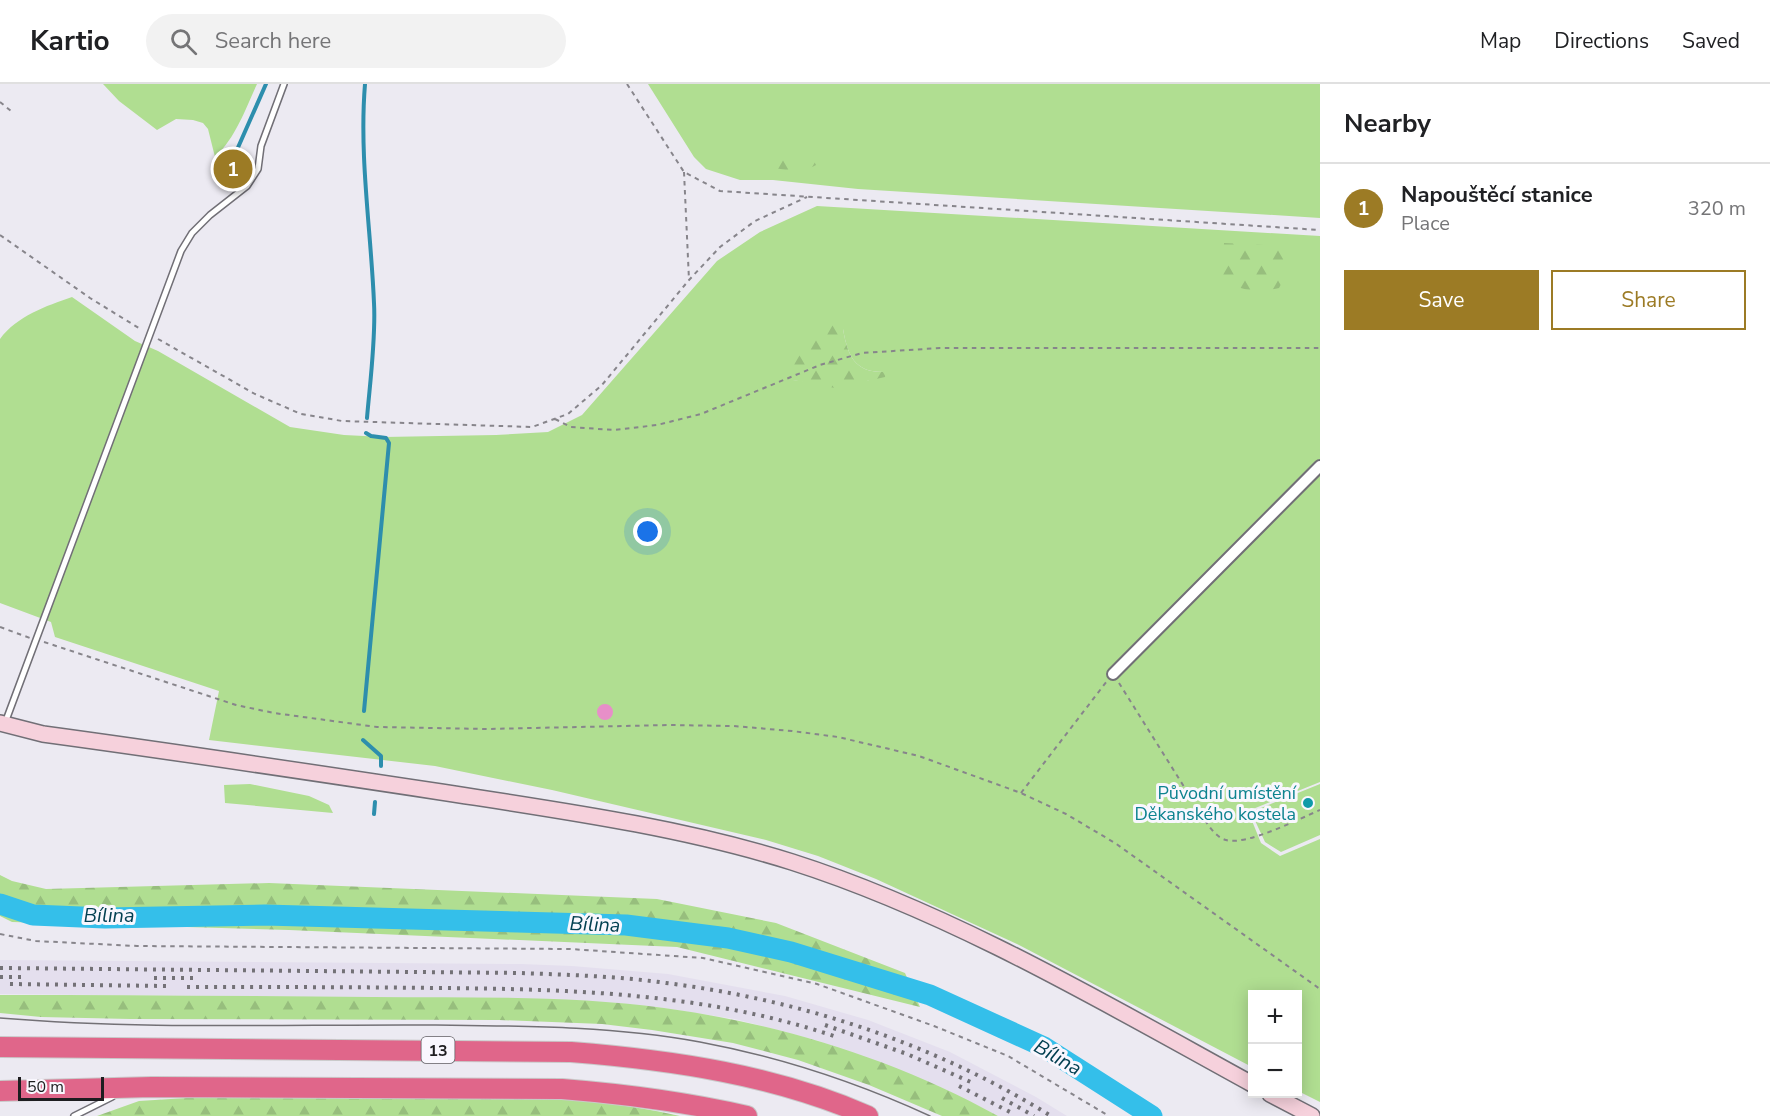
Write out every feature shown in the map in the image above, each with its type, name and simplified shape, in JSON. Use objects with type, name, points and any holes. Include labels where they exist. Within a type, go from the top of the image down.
[{"type":"highway","name":"13","points":[[0,1047],[571,1052],[630,1057],[707,1068],[776,1084],[868,1116]]},
{"type":"highway","name":"13","points":[[0,1090],[152,1087],[562,1089],[620,1093],[696,1104],[747,1116]]},
{"type":"street","points":[[1113,674],[1320,466]]},
{"type":"street","points":[[2,723],[43,734],[529,805],[687,836],[782,859],[858,885],[969,935],[1062,980],[1248,1082]]},
{"type":"street","points":[[1278,1098],[1312,1116]]},
{"type":"lane","points":[[2,723],[181,251],[192,233],[210,215],[247,186],[258,169],[261,146],[284,84]]},
{"type":"lane","points":[[74,1116],[107,1098],[152,1087]]},
{"type":"path","points":[[627,84],[684,172],[720,191],[1320,230]]},
{"type":"path","points":[[0,102],[11,111]]},
{"type":"path","points":[[684,172],[689,280]]},
{"type":"path","points":[[0,235],[90,298],[149,334],[255,394],[301,414],[342,421],[532,427],[568,414],[602,385],[689,280],[720,247],[755,221],[807,197]]},
{"type":"path","points":[[555,419],[571,427],[614,430],[657,425],[701,414],[820,365],[862,353],[940,348],[1320,348]]},
{"type":"path","points":[[0,627],[236,705],[274,713],[377,727],[487,729],[733,726],[792,730],[838,737],[919,756],[1021,793],[1066,814],[1115,843],[1320,989]]},
{"type":"path","points":[[1021,793],[1113,674],[1208,825],[1223,840],[1235,842],[1250,838],[1320,810]]},
{"type":"path","points":[[0,934],[36,941],[137,946],[570,949],[703,958],[818,984],[934,1026],[1008,1056],[1109,1116]]},
{"type":"shaded area","points":[[0,960],[521,964],[668,974],[785,996],[868,1020],[950,1052],[1067,1116],[998,1116],[936,1085],[819,1041],[735,1019],[663,1008],[619,1003],[521,999],[0,994]]},
{"type":"green space","points":[[103,84],[257,84],[229,141],[215,157],[208,129],[203,123],[176,119],[157,130],[119,101]]},
{"type":"green space","points":[[648,84],[1320,84],[1320,218],[858,189],[773,180],[740,180],[706,169],[694,157]]},
{"type":"green space","points":[[788,157],[813,159],[816,165],[801,173],[775,168],[775,164]]},
{"type":"green space","points":[[817,206],[1320,236],[1320,782],[1248,811],[1261,843],[1280,856],[1320,839],[1320,1102],[1302,1093],[1302,990],[1248,990],[1248,1065],[1019,945],[876,879],[818,856],[766,840],[552,790],[435,766],[209,740],[219,691],[55,637],[51,622],[0,603],[0,339],[15,324],[33,313],[72,297],[135,341],[158,351],[290,427],[344,435],[384,437],[548,432],[582,415],[717,261],[760,232]],"holes":[[[843,329],[847,348],[860,366],[875,372],[886,372],[867,381],[819,383],[793,380]]]},
{"type":"green space","points":[[1224,243],[1264,245],[1290,254],[1287,273],[1279,288],[1250,290],[1223,280]]},
{"type":"green space","points":[[835,322],[843,329],[847,348],[855,361],[867,370],[886,372],[885,377],[867,381],[856,392],[793,380],[785,369],[788,352],[825,325]]},
{"type":"green space","points":[[250,784],[309,796],[329,805],[333,813],[225,803],[224,785]]},
{"type":"green space","points":[[1320,784],[1320,835],[1281,852],[1265,842],[1251,812]]},
{"type":"green space","points":[[0,875],[12,881],[46,889],[269,883],[657,899],[776,923],[905,973],[920,1007],[677,947],[289,930],[12,922],[0,916]]},
{"type":"green space","points":[[0,995],[519,998],[592,1001],[664,1008],[751,1024],[836,1047],[919,1077],[998,1116],[942,1116],[869,1085],[798,1060],[733,1043],[652,1030],[602,1024],[499,1020],[41,1017],[0,1013]]},
{"type":"green space","points":[[356,1094],[559,1099],[640,1108],[680,1116],[97,1116],[139,1101],[202,1097]]},
{"type":"building","points":[[228,160],[242,164],[237,177],[223,173]]},
{"type":"building","points":[[605,704],[613,712],[605,720],[597,712]]},
{"type":"waterway","points":[[236,152],[266,84]]},
{"type":"waterway","points":[[365,84],[364,166],[374,317],[367,418]]},
{"type":"waterway","points":[[364,711],[389,443],[386,438],[366,433]]},
{"type":"waterway","points":[[363,740],[381,756],[381,766]]},
{"type":"waterway","points":[[374,814],[375,802]]},
{"type":"waterway","name":"Bílina","points":[[0,904],[33,915],[105,918],[265,915],[626,925],[728,938],[791,952],[930,995],[1044,1047],[1152,1116]]},
{"type":"tram line","points":[[0,1018],[163,1025],[502,1026],[634,1033],[700,1042],[788,1063],[874,1092],[930,1116]]},
{"type":"railway","points":[[0,968],[521,973],[612,977],[666,983],[767,1001],[866,1029],[961,1067],[1051,1116]]},
{"type":"railway","points":[[0,977],[22,977]]},
{"type":"railway","points":[[154,978],[199,978]]},
{"type":"railway","points":[[10,984],[166,986]]},
{"type":"railway","points":[[187,987],[344,987],[588,992],[688,1002],[786,1022],[834,1036]]},
{"type":"railway","points":[[825,1025],[907,1054],[973,1083]]},
{"type":"railway","points":[[959,1086],[1010,1112]]},
{"type":"railway","points":[[1002,1098],[1034,1116]]},
{"type":"place","name":"Napouštěcí stanice","points":[[233,169]]},
{"type":"place","name":"Původní umístění Děkanského kostela","points":[[1308,803]]}]
